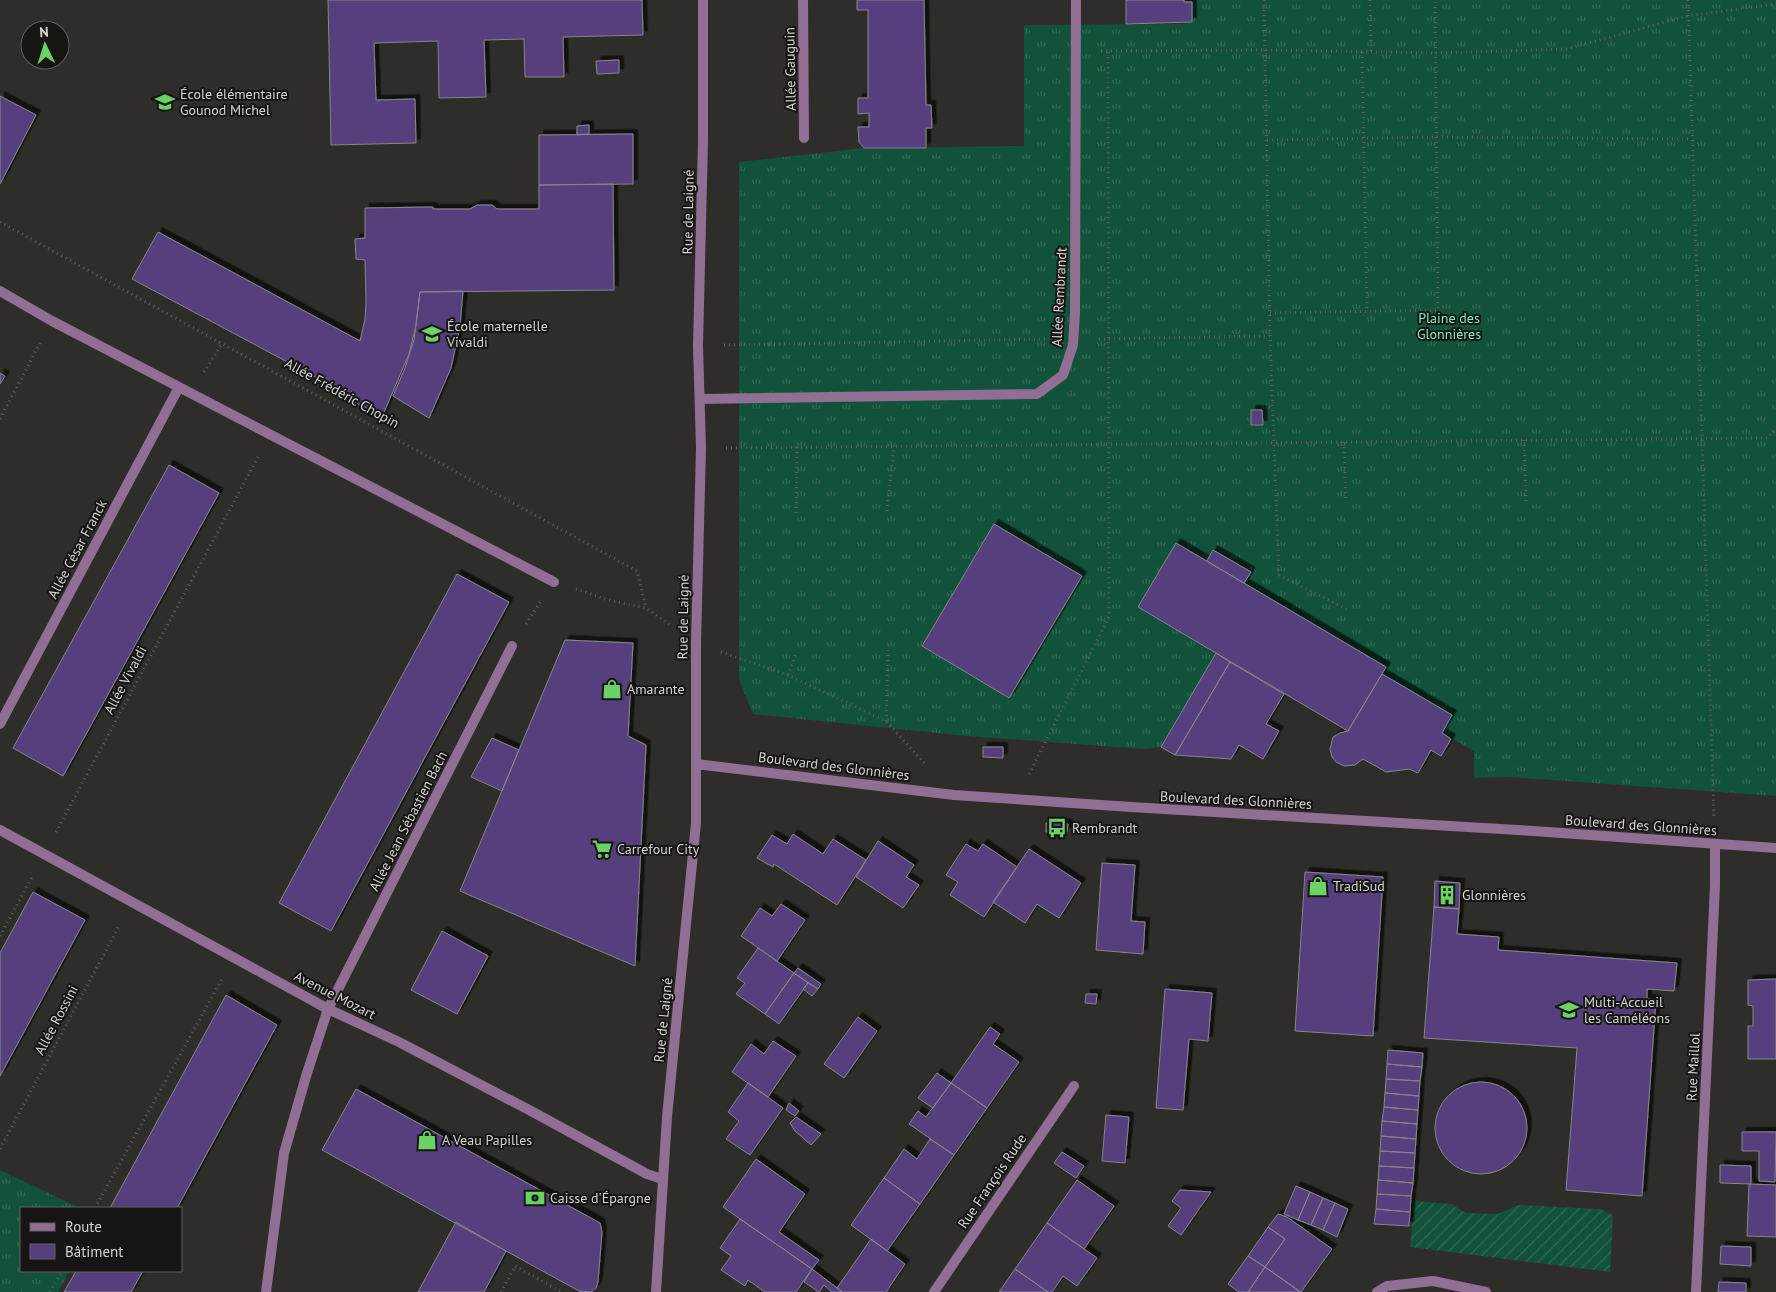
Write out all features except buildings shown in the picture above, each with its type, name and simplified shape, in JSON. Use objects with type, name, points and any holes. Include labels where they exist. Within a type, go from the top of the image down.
[{"type":"street","name":"Rue de Laigné","points":[[656,1292],[662,1179],[696,823],[696,643],[701,448],[698,346],[703,150],[703,0]]},
{"type":"street","name":"Allée Gauguin","points":[[803,0],[804,138]]},
{"type":"street","name":"Allée Rembrandt","points":[[700,399],[1037,394],[1063,375],[1073,346],[1075,313],[1076,0]]},
{"type":"street","points":[[0,291],[52,321],[554,582]]},
{"type":"street","name":"Allée César Franck","points":[[0,724],[179,387]]},
{"type":"street","name":"Allée Jean Sébastien Bach","points":[[266,1292],[284,1153],[328,1009],[512,646]]},
{"type":"street","name":"Boulevard des Glonnières","points":[[696,764],[954,795],[1776,848]]},
{"type":"street","name":"Avenue Mozart","points":[[0,830],[328,1009],[399,1042],[647,1174],[662,1179]]},
{"type":"street","name":"Rue Maillol","points":[[1696,1292],[1715,885],[1715,844]]},
{"type":"street","name":"Rue François Rude","points":[[934,1292],[1074,1086]]},
{"type":"street","points":[[1377,1292],[1387,1286],[1434,1282],[1486,1292]]},
{"type":"path","points":[[1264,0],[1270,336],[1279,576],[1350,610]]},
{"type":"path","points":[[1370,0],[1371,52]]},
{"type":"path","points":[[1270,313],[1438,310],[1435,0]]},
{"type":"path","points":[[1688,0],[1715,844]]},
{"type":"path","points":[[1076,51],[1266,50],[1436,53],[1566,49],[1688,16],[1776,4]]},
{"type":"path","points":[[1016,799],[1109,617],[1108,51]]},
{"type":"path","points":[[1362,52],[1367,311]]},
{"type":"path","points":[[1267,140],[1436,136],[1692,139]]},
{"type":"path","name":"Allée Frédéric Chopin","points":[[0,222],[637,571],[646,608]]},
{"type":"path","points":[[0,420],[52,321]]},
{"type":"path","points":[[698,346],[1270,336]]},
{"type":"path","points":[[701,448],[1767,438],[1776,429]]},
{"type":"path","name":"Allée Vivaldi","points":[[0,936],[270,434]]},
{"type":"path","points":[[1524,440],[1526,501]]},
{"type":"path","points":[[1344,442],[1346,502]]},
{"type":"path","points":[[887,511],[894,446]]},
{"type":"path","points":[[796,447],[796,513]]},
{"type":"path","points":[[512,646],[554,582]]},
{"type":"path","points":[[573,588],[608,600],[646,608],[696,643],[788,675],[886,721],[954,795]]},
{"type":"path","points":[[886,721],[888,649]]},
{"type":"path","points":[[788,675],[796,654]]},
{"type":"path","name":"Allée Rossini","points":[[0,1149],[132,901]]},
{"type":"path","points":[[96,1207],[234,958]]},
{"type":"path","points":[[501,1292],[515,1266],[562,1292]]},
{"type":"path","points":[[50,1292],[61,1272]]},
{"type":"green space","name":"Plaine des Glonnières","points":[[1192,0],[1776,0],[1776,796],[1509,777],[1474,778],[1474,751],[1442,733],[1452,714],[1382,674],[1385,667],[1176,543],[1138,607],[1216,653],[1161,747],[1144,749],[967,736],[753,714],[739,680],[739,162],[864,148],[1024,146],[1024,25],[1183,24],[1192,22]],"holes":[[[994,524],[1081,576],[1009,698],[922,646]]]},
{"type":"green space","points":[[0,1170],[78,1207],[20,1207],[20,1272],[69,1272],[58,1292],[0,1292]]},
{"type":"green space","points":[[1414,1201],[1451,1204],[1466,1213],[1498,1214],[1518,1205],[1601,1209],[1613,1215],[1610,1272],[1410,1247]]},
{"type":"place","name":"École élémentaire Gounod Michel","points":[[165,102]]},
{"type":"place","name":"École maternelle Vivaldi","points":[[432,334]]},
{"type":"place","name":"Amarante","points":[[612,689]]},
{"type":"place","name":"Rembrandt","points":[[1057,828]]},
{"type":"place","name":"Carrefour City","points":[[602,849]]},
{"type":"place","name":"TradiSud","points":[[1318,886]]},
{"type":"place","name":"Glonnières","points":[[1447,895]]},
{"type":"place","name":"Multi-Accueil les Caméléons","points":[[1569,1010]]},
{"type":"place","name":"A Veau Papilles","points":[[427,1140]]},
{"type":"place","name":"Caisse d'Épargne","points":[[535,1198]]}]
